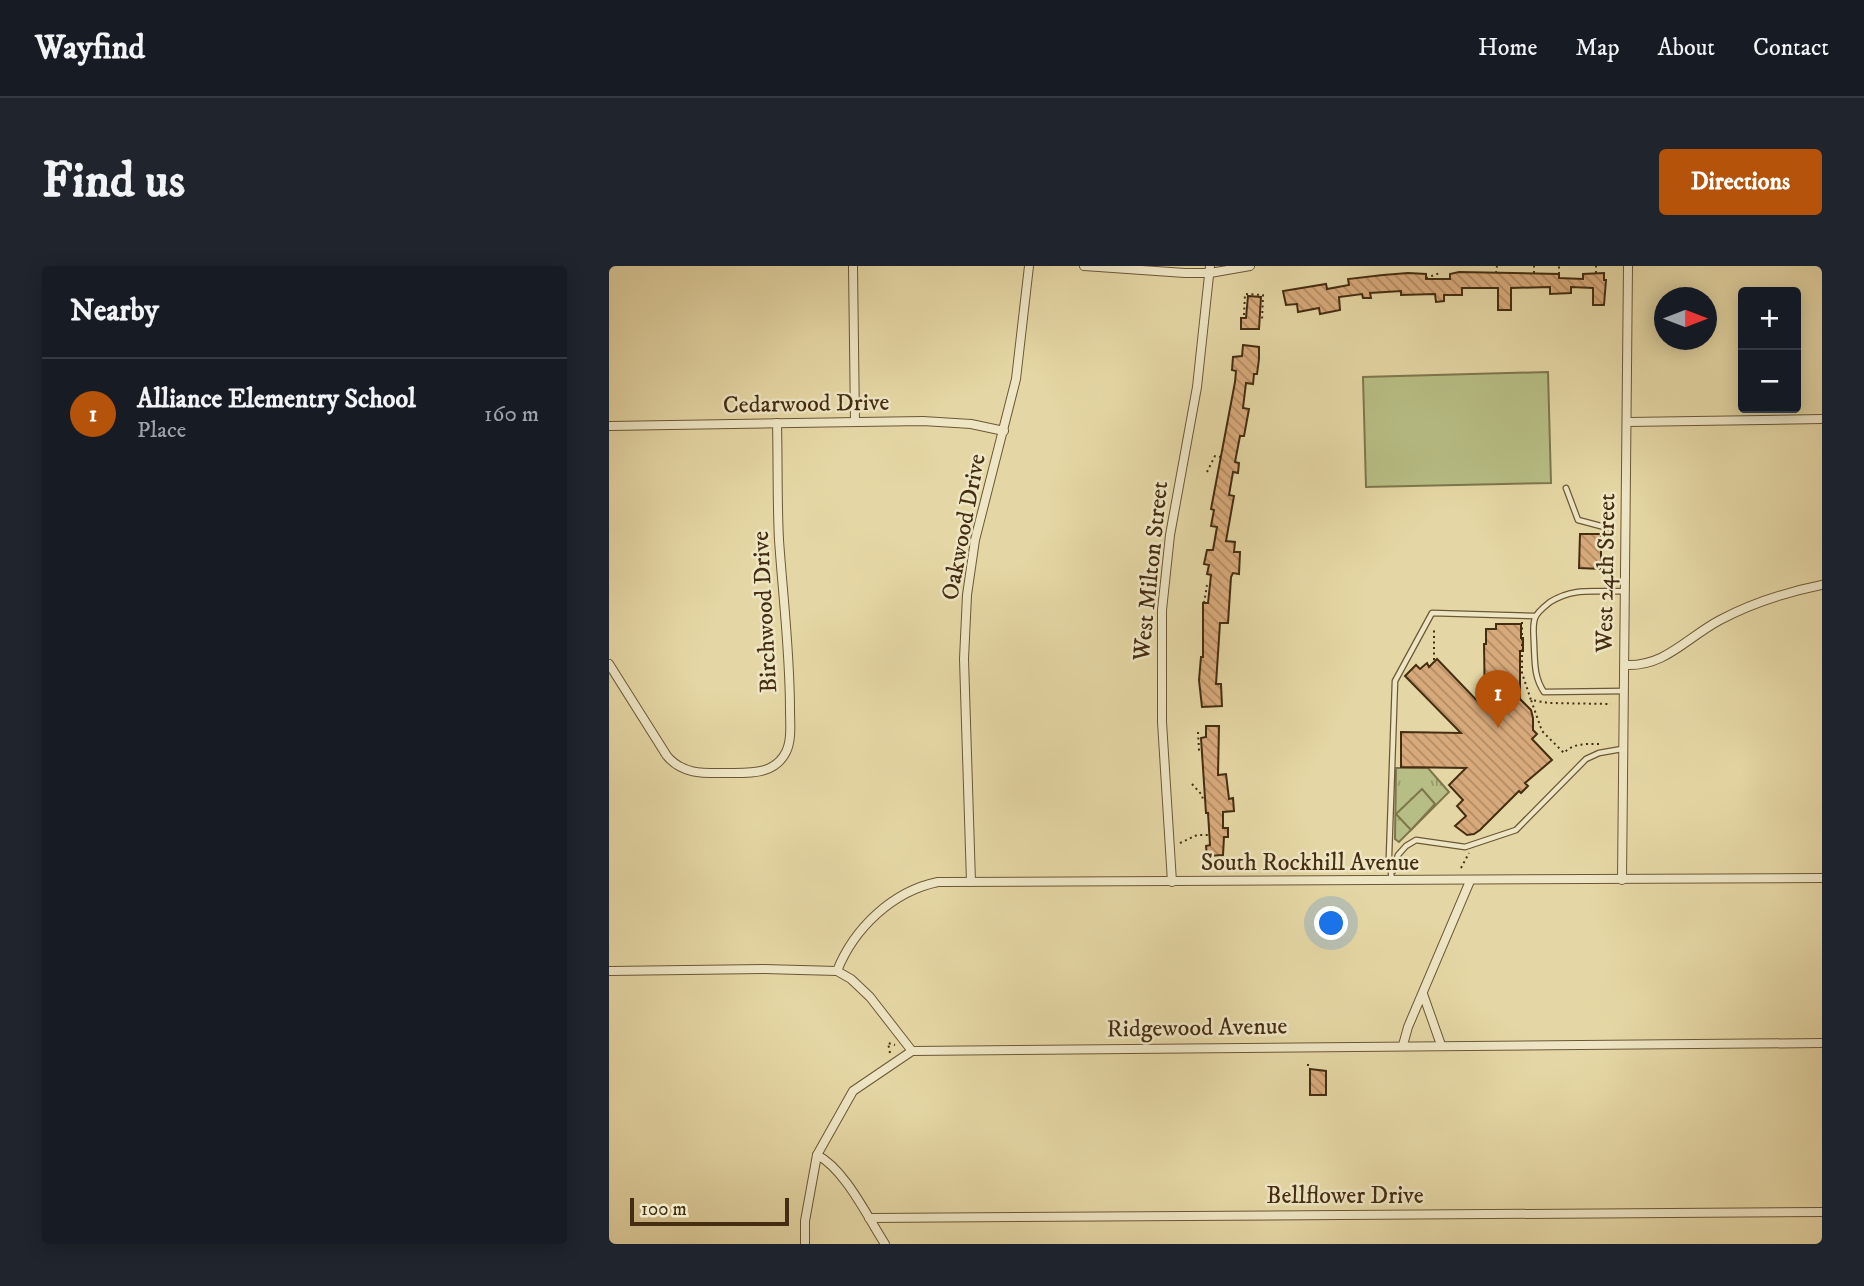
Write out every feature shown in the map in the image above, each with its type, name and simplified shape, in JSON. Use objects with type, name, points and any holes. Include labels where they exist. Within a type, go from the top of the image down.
[{"type":"street","points":[[853,266],[855,422]]},
{"type":"street","name":"Oakwood Drive","points":[[971,882],[965,617],[975,540],[1004,431],[1021,348],[1029,266]]},
{"type":"street","points":[[1084,266],[1210,270],[1250,266]]},
{"type":"street","name":"West 24th Street","points":[[1622,880],[1628,266]]},
{"type":"street","name":"West Milton Street","points":[[1172,883],[1160,685],[1162,610],[1170,535],[1198,387],[1210,270]]},
{"type":"street","points":[[1627,422],[1822,419]]},
{"type":"street","name":"Cedarwood Drive","points":[[609,426],[947,422],[1004,431]]},
{"type":"street","name":"Birchwood Drive","points":[[609,664],[667,756],[678,767],[689,772],[750,773],[770,769],[779,763],[786,753],[790,735],[789,665],[778,510],[777,423]]},
{"type":"street","points":[[1625,665],[1654,662],[1723,618],[1788,593],[1822,585]]},
{"type":"street","name":"South Rockhill Avenue","points":[[837,971],[856,939],[892,900],[938,882],[1822,878]]},
{"type":"street","points":[[1403,1045],[1470,881]]},
{"type":"street","points":[[609,971],[837,971],[851,979],[870,998],[912,1051],[853,1091],[817,1155],[805,1221],[805,1244]]},
{"type":"street","points":[[1423,993],[1441,1045]]},
{"type":"street","name":"Ridgewood Avenue","points":[[912,1051],[1822,1043]]},
{"type":"street","points":[[817,1155],[827,1160],[885,1244]]},
{"type":"street","name":"Bellflower Drive","points":[[869,1218],[1822,1212]]},
{"type":"lane","points":[[1566,488],[1578,520],[1612,529]]},
{"type":"lane","points":[[1625,591],[1573,591],[1545,605],[1535,616],[1535,672],[1537,682],[1544,692],[1625,691]]},
{"type":"lane","points":[[1392,882],[1389,856],[1395,681],[1401,669],[1432,613],[1535,616]]},
{"type":"lane","points":[[1392,882],[1398,855],[1416,840],[1465,847],[1516,830],[1586,759],[1599,753],[1623,749]]},
{"type":"path","points":[[1496,273],[1497,266]]},
{"type":"path","points":[[1534,266],[1534,273]]},
{"type":"path","points":[[1559,266],[1559,274]]},
{"type":"path","points":[[1596,266],[1596,273]]},
{"type":"path","points":[[1426,278],[1440,273]]},
{"type":"path","points":[[1244,315],[1245,294],[1263,295],[1262,321]]},
{"type":"path","points":[[1207,472],[1211,460],[1215,456],[1220,457]]},
{"type":"path","points":[[1204,603],[1207,584]]},
{"type":"path","points":[[1434,619],[1434,660]]},
{"type":"path","points":[[1521,621],[1522,673],[1542,731],[1564,753],[1568,748],[1579,744],[1602,744]]},
{"type":"path","points":[[1531,700],[1611,704]]},
{"type":"path","points":[[1198,732],[1199,750],[1202,750]]},
{"type":"path","points":[[1192,784],[1205,800]]},
{"type":"path","points":[[1180,843],[1197,835],[1209,835]]},
{"type":"path","points":[[1461,868],[1470,852]]},
{"type":"green space","points":[[1548,372],[1551,483],[1366,487],[1363,377]]},
{"type":"green space","points":[[1396,768],[1428,768],[1449,792],[1399,842],[1395,839]]},
{"type":"green space","points":[[1422,789],[1435,804],[1411,830],[1396,814]]},
{"type":"building","points":[[1408,273],[1426,274],[1426,279],[1450,279],[1450,274],[1559,274],[1559,278],[1583,279],[1583,274],[1604,273],[1604,305],[1593,305],[1593,288],[1571,287],[1571,293],[1550,294],[1550,287],[1511,288],[1511,310],[1498,310],[1498,288],[1462,288],[1462,295],[1444,295],[1444,301],[1436,302],[1435,294],[1401,295],[1401,291],[1370,293],[1371,298],[1363,298],[1362,294],[1339,297],[1340,310],[1320,314],[1319,308],[1298,312],[1297,304],[1286,305],[1283,291],[1326,284],[1327,289],[1349,285],[1348,279]]},
{"type":"building","points":[[1248,296],[1261,297],[1259,329],[1241,329],[1241,318],[1246,318]]},
{"type":"building","points":[[1243,345],[1259,347],[1259,359],[1253,384],[1246,383],[1243,408],[1249,409],[1235,462],[1239,463],[1238,473],[1233,472],[1229,495],[1234,496],[1226,541],[1235,542],[1234,552],[1240,552],[1239,574],[1233,573],[1231,577],[1228,623],[1220,623],[1216,684],[1221,684],[1222,706],[1202,707],[1199,680],[1203,657],[1203,603],[1208,603],[1211,575],[1207,574],[1209,565],[1204,564],[1207,550],[1213,550],[1217,527],[1211,526],[1214,510],[1211,509],[1235,382],[1233,357],[1242,356]]},
{"type":"building","points":[[1580,534],[1601,534],[1601,569],[1579,568]]},
{"type":"building","points":[[1496,624],[1521,624],[1523,651],[1520,651],[1520,699],[1531,710],[1533,730],[1537,734],[1532,739],[1552,760],[1525,783],[1528,786],[1521,793],[1519,791],[1480,830],[1467,835],[1455,826],[1466,816],[1457,806],[1463,800],[1449,785],[1466,768],[1401,767],[1401,732],[1461,733],[1405,676],[1416,665],[1420,669],[1427,663],[1429,667],[1437,659],[1485,709],[1484,644],[1486,629],[1496,629]]},
{"type":"building","points":[[1206,726],[1219,726],[1218,775],[1226,774],[1229,799],[1233,798],[1234,811],[1223,812],[1223,828],[1228,828],[1228,837],[1224,837],[1223,855],[1207,856],[1206,846],[1210,845],[1201,738],[1206,737]]},
{"type":"building","points":[[1310,1069],[1326,1071],[1326,1095],[1310,1095]]},
{"type":"place","name":"Alliance Elementry School","points":[[1498,728]]}]
